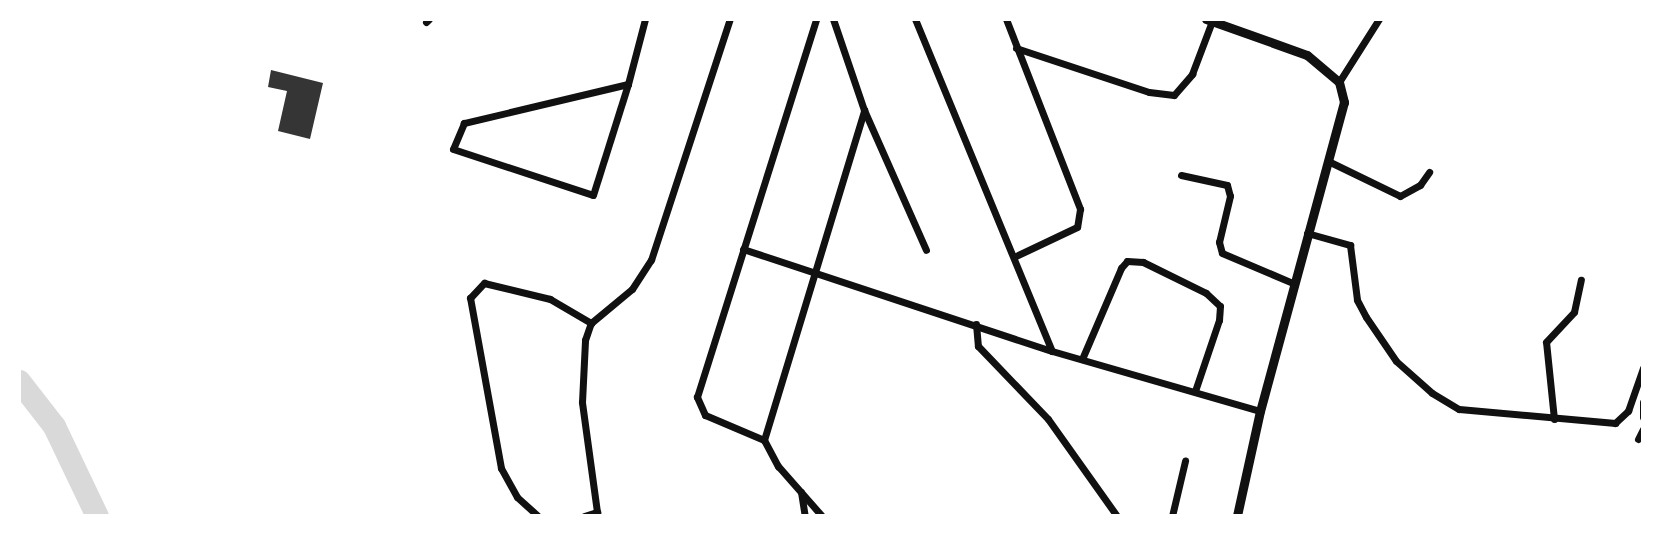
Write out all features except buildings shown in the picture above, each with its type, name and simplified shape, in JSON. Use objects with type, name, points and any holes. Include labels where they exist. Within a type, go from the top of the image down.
[{"type":"street","points":[[628,85],[464,123],[453,149],[593,195],[628,85],[645,19]]},
{"type":"street","points":[[584,516],[598,514],[582,402],[582,356],[591,323],[632,289],[651,260],[730,19]]},
{"type":"street","points":[[816,19],[743,249],[698,403],[705,415],[764,440],[778,466],[822,516]]},
{"type":"street","points":[[833,19],[864,110],[926,250]]},
{"type":"street","points":[[915,19],[1016,256],[1052,351]]},
{"type":"street","points":[[1006,19],[1080,209],[1077,228],[1016,256]]},
{"type":"street","points":[[1339,82],[1379,19]]},
{"type":"street","points":[[1016,48],[1149,92],[1174,95],[1192,74],[1209,20],[1298,51],[1339,82],[1344,102],[1260,411],[1237,516]]},
{"type":"street","points":[[764,440],[864,110]]},
{"type":"street","points":[[1328,160],[1400,196],[1420,185],[1429,172]]},
{"type":"street","points":[[1181,174],[1227,186],[1230,195],[1219,242],[1222,253],[1295,284]]},
{"type":"street","points":[[1307,233],[1350,245],[1361,310],[1396,360],[1432,393],[1458,409],[1615,423],[1628,411],[1643,368]]},
{"type":"street","points":[[743,249],[1052,351],[1260,411]]},
{"type":"street","points":[[1082,359],[1121,268],[1127,261],[1143,262],[1206,293],[1220,306],[1219,320],[1195,391]]},
{"type":"street","points":[[1554,419],[1546,342],[1574,312],[1581,280]]},
{"type":"street","points":[[538,516],[517,497],[501,468],[470,298],[484,283],[550,299],[591,323]]},
{"type":"street","points":[[976,324],[984,353],[1048,419],[1117,516]]},
{"type":"street","points":[[1643,402],[1643,417]]},
{"type":"street","points":[[1638,439],[1643,429]]},
{"type":"street","points":[[1172,516],[1185,461]]},
{"type":"street","points":[[801,492],[805,516]]},
{"type":"waterway","points":[[19,381],[54,426],[97,516]]}]
